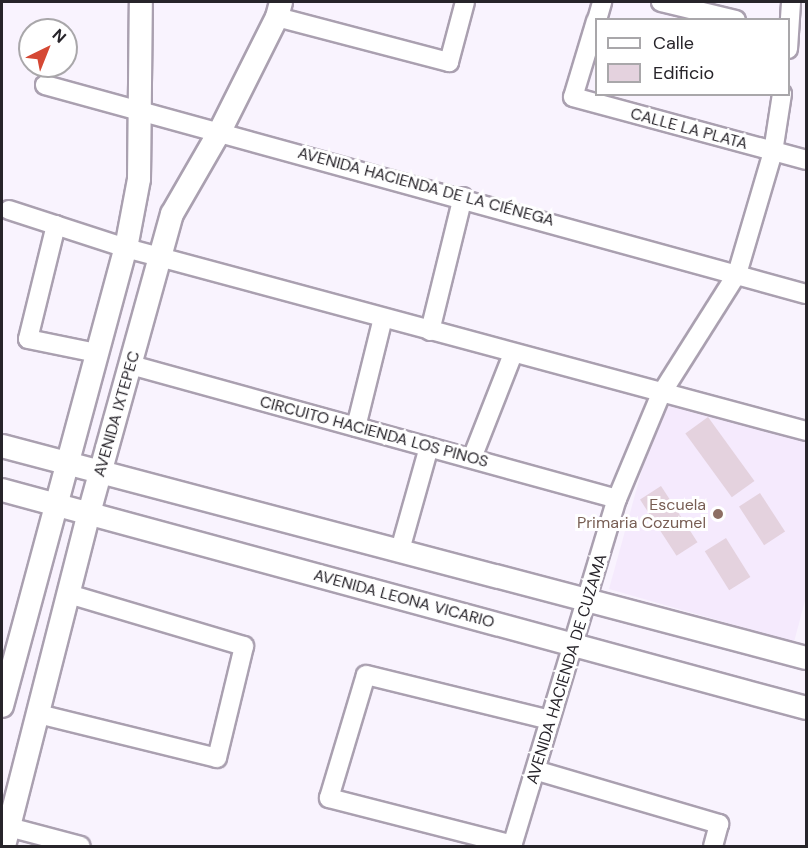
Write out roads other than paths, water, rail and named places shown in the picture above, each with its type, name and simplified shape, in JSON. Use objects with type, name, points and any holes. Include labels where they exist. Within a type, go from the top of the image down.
[{"type":"main road","name":"AVENIDA IXTEPEC","points":[[2,706],[126,248],[139,179],[141,2]]},
{"type":"main road","name":"AVENIDA IXTEPEC","points":[[7,837],[89,513],[172,214],[220,131],[279,9]]},
{"type":"main road","points":[[2,446],[807,658]]},
{"type":"main road","name":"AVENIDA LEONA VICARIO","points":[[2,490],[807,708]]},
{"type":"street","points":[[279,9],[449,62],[465,2]]},
{"type":"street","points":[[598,18],[602,2]]},
{"type":"street","points":[[661,2],[728,18]]},
{"type":"street","points":[[791,2],[794,38]]},
{"type":"street","name":"CALLE LA PLATA","points":[[595,26],[573,97],[807,160]]},
{"type":"street","name":"AVENIDA HACIENDA DE LA CIÉNEGA","points":[[45,85],[463,197],[807,294]]},
{"type":"street","name":"AVENIDA HACIENDA DE CUZAMA","points":[[513,846],[538,771],[550,720],[576,645],[617,499],[661,394],[737,274],[773,152],[782,96]]},
{"type":"street","points":[[430,331],[463,197]]},
{"type":"street","points":[[9,210],[126,248],[661,394],[807,431]]},
{"type":"street","points":[[56,225],[28,339],[97,353]]},
{"type":"street","points":[[356,427],[383,318]]},
{"type":"street","points":[[472,458],[513,354]]},
{"type":"street","name":"CIRCUITO HACIENDA LOS PINOS","points":[[131,365],[617,499]]},
{"type":"street","points":[[399,550],[429,447]]},
{"type":"street","points":[[38,714],[217,758],[244,646],[68,594]]},
{"type":"street","points":[[513,846],[329,798],[366,675],[550,720]]},
{"type":"street","points":[[538,771],[719,824],[713,846]]},
{"type":"street","points":[[7,837],[81,846]]},
{"type":"place","name":"Escuela Primaria Cozumel","points":[[718,514]]}]
